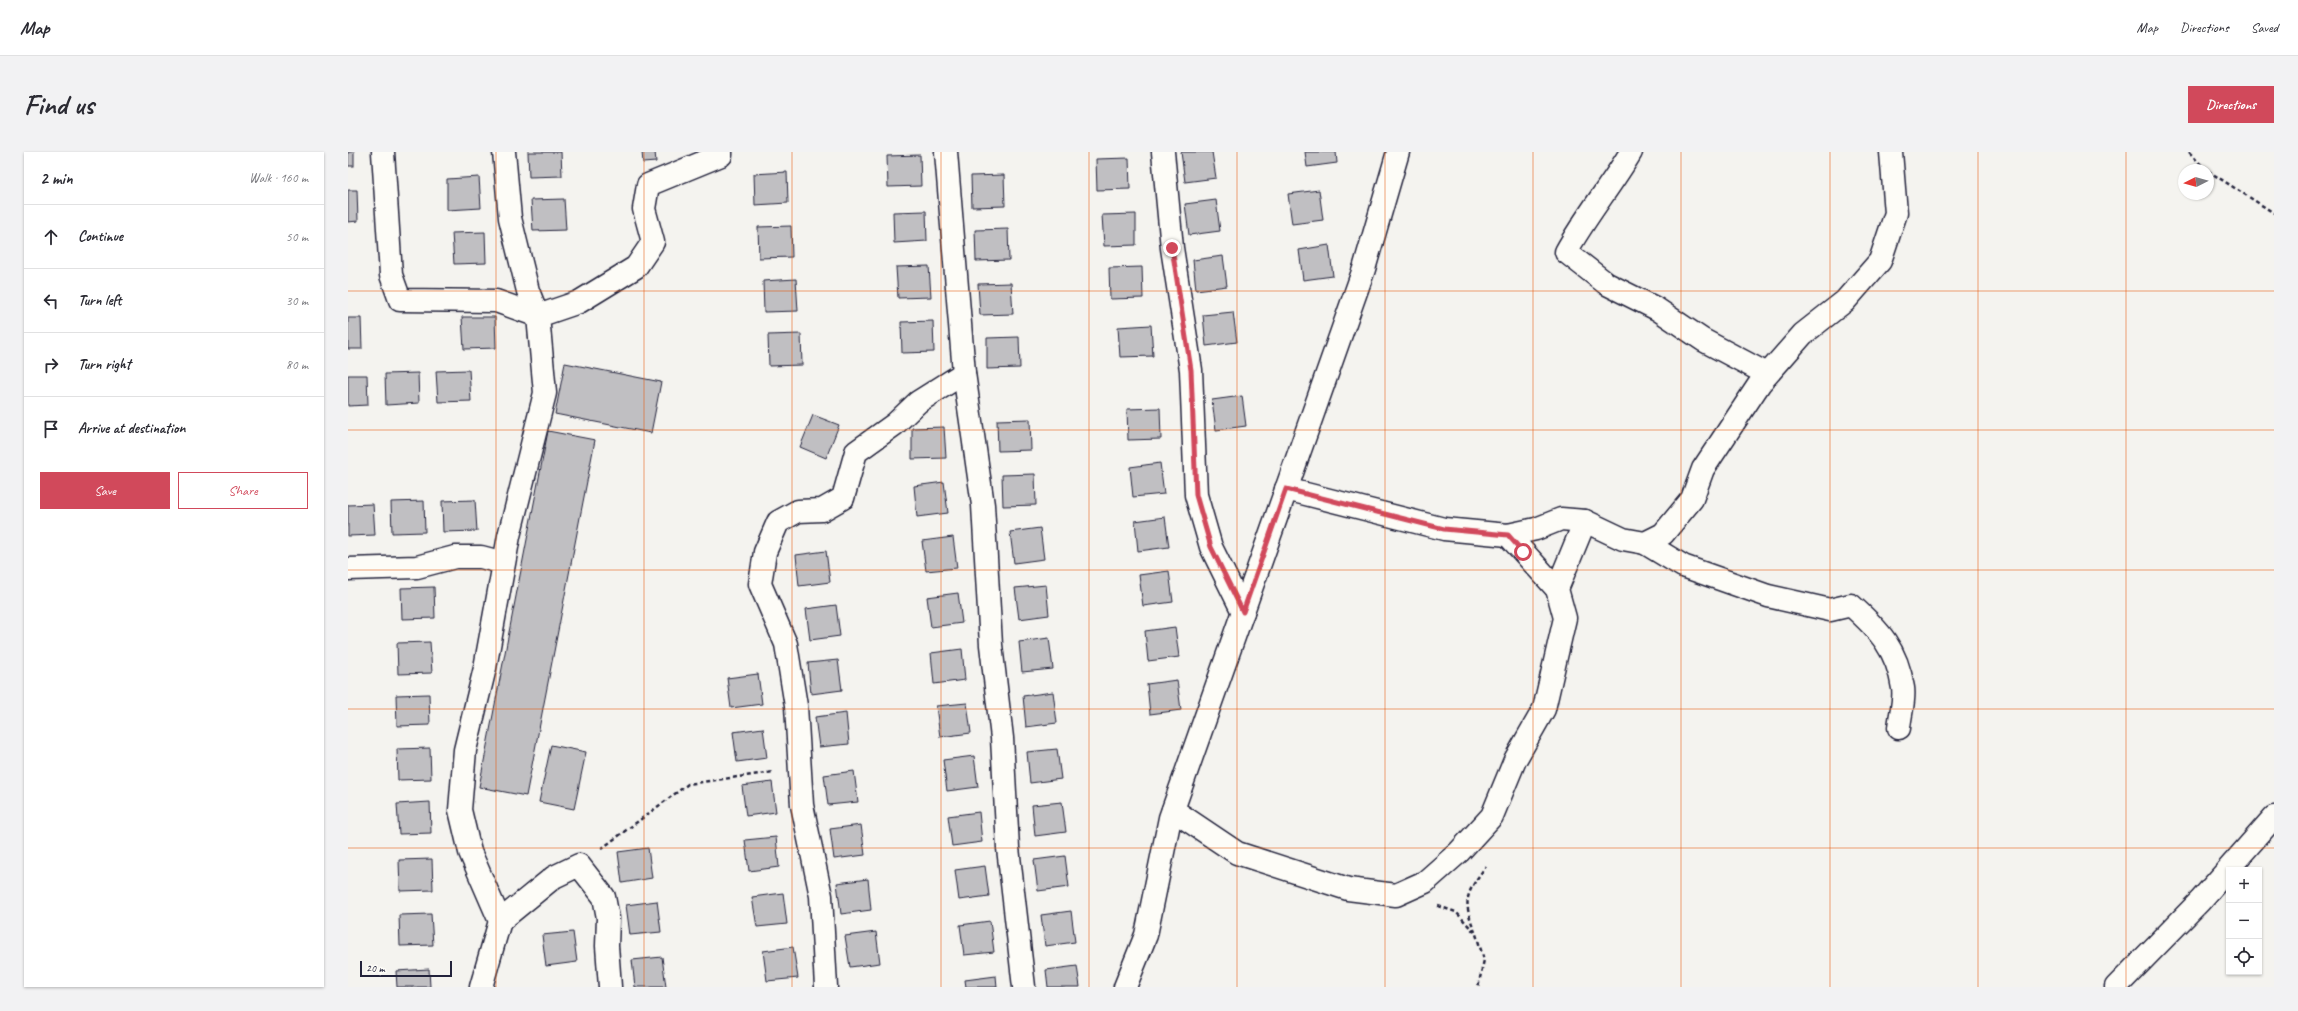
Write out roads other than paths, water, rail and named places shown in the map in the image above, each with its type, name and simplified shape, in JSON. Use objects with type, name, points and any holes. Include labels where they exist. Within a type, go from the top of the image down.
[{"type":"street","points":[[383,152],[391,275],[400,300],[496,301],[538,316],[579,302],[636,267],[653,242],[644,209],[648,185],[721,155],[721,152]]},
{"type":"street","points":[[500,921],[470,852],[460,810],[465,750],[485,668],[509,536],[545,393],[538,316],[528,291],[510,218],[504,152]]},
{"type":"street","points":[[946,152],[964,373],[983,506],[991,646],[1002,738],[1008,848],[1024,987]]},
{"type":"street","points":[[1163,152],[1172,248],[1191,370],[1196,495],[1211,547],[1243,612]]},
{"type":"street","points":[[1125,987],[1146,935],[1173,810],[1364,269],[1398,152]]},
{"type":"street","points":[[1631,152],[1616,177],[1579,228],[1566,252],[1607,284],[1656,309],[1703,340],[1767,374]]},
{"type":"street","points":[[1645,543],[1663,534],[1692,499],[1703,469],[1767,374],[1803,334],[1845,301],[1880,261],[1896,213],[1890,152]]},
{"type":"street","points":[[826,987],[821,896],[802,805],[796,706],[786,644],[760,584],[765,552],[778,522],[798,511],[822,510],[843,498],[856,452],[895,424],[918,402],[964,373]]},
{"type":"street","points":[[1286,489],[1444,529],[1508,535],[1536,529],[1561,519],[1585,521],[1623,539],[1645,543],[1683,566],[1768,596],[1830,610],[1851,605],[1878,629],[1892,650],[1903,688],[1899,728]]},
{"type":"street","points":[[1557,589],[1585,521]]},
{"type":"street","points":[[1173,810],[1236,853],[1348,889],[1396,895],[1425,882],[1459,852],[1492,816],[1515,760],[1544,709],[1565,618],[1557,589],[1508,535]]},
{"type":"street","points":[[348,569],[417,567],[455,557],[481,557],[500,562]]},
{"type":"street","points":[[2116,987],[2200,901],[2274,817]]},
{"type":"street","points":[[481,987],[500,921],[554,877],[579,865],[604,897],[608,918],[607,946],[610,987]]}]
